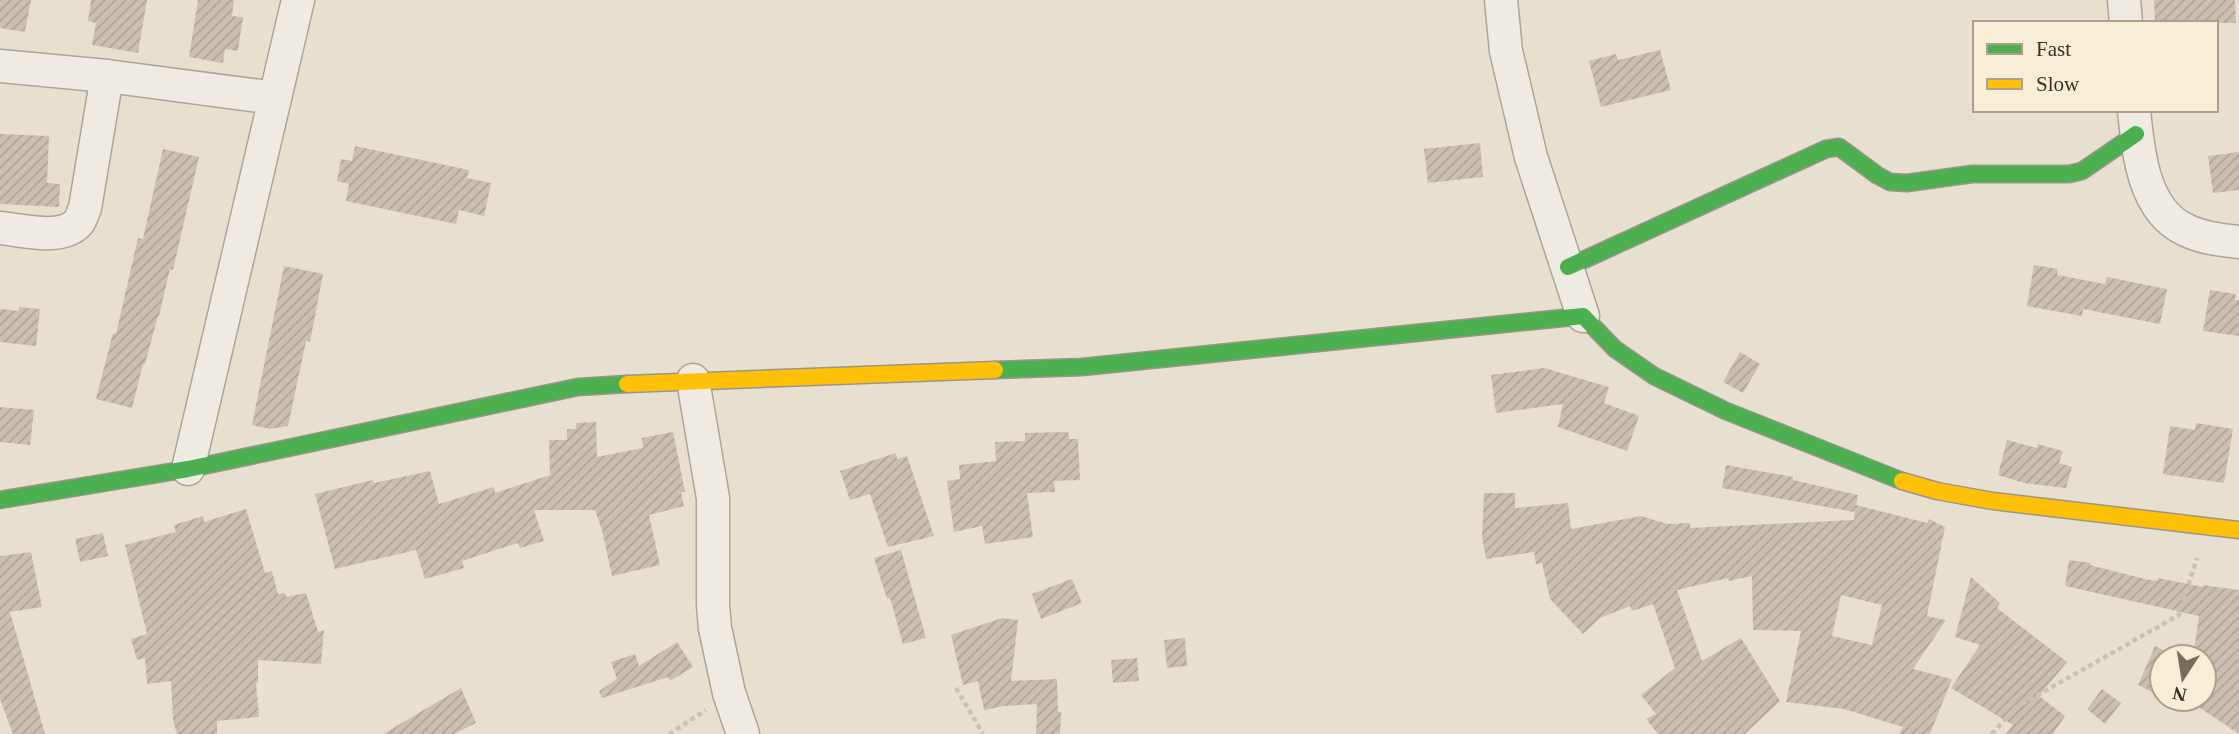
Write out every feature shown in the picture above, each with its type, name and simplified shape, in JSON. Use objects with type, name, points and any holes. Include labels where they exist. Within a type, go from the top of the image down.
[{"type":"street","points":[[188,469],[298,0]]},
{"type":"street","points":[[1501,0],[1506,51],[1531,157],[1583,316],[1615,349],[1654,376],[1726,411],[1891,478],[1937,491],[1993,501],[2239,530]]},
{"type":"street","points":[[2124,0],[2126,21]]},
{"type":"street","points":[[0,66],[107,76],[275,98]]},
{"type":"street","points":[[0,228],[36,233],[63,233],[78,223],[85,208],[107,76]]},
{"type":"street","points":[[1568,267],[1826,149],[1839,147],[1890,182],[1908,183],[1972,174],[2069,174],[2082,171],[2135,122]]},
{"type":"street","points":[[2135,122],[2147,185],[2160,211],[2184,230],[2239,242]]},
{"type":"street","points":[[0,500],[188,469],[578,387],[693,380],[1082,367],[1583,316]]},
{"type":"street","points":[[693,380],[713,498],[715,628],[729,693],[743,734]]},
{"type":"path","points":[[1992,734],[2015,708],[2179,615],[2207,527]]},
{"type":"path","points":[[956,688],[983,734]]},
{"type":"path","points":[[670,734],[729,693]]},
{"type":"building","points":[[0,0],[31,0],[25,32],[0,28]]},
{"type":"building","points":[[91,0],[147,0],[138,53],[92,45],[96,23],[88,21]]},
{"type":"building","points":[[198,0],[234,0],[232,16],[243,17],[238,51],[225,49],[223,63],[189,57]]},
{"type":"building","points":[[2154,0],[2235,0],[2236,23],[2155,21]]},
{"type":"building","points":[[1660,50],[1671,90],[1601,107],[1589,61],[1616,54],[1618,60]]},
{"type":"building","points":[[0,134],[49,136],[47,183],[60,184],[59,207],[0,204]]},
{"type":"building","points":[[1480,143],[1483,177],[1428,183],[1424,149]]},
{"type":"building","points":[[355,146],[469,170],[467,178],[491,183],[484,216],[459,210],[456,224],[346,201],[349,184],[337,181],[341,159],[352,161]]},
{"type":"building","points":[[163,149],[199,157],[173,270],[170,269],[132,408],[96,399],[113,333],[116,334],[138,238],[143,239]]},
{"type":"building","points":[[2239,152],[2239,190],[2213,193],[2208,156]]},
{"type":"building","points":[[2034,265],[2058,269],[2057,275],[2105,284],[2107,277],[2167,289],[2160,324],[2083,309],[2082,316],[2027,306]]},
{"type":"building","points":[[284,266],[323,274],[310,342],[306,341],[288,426],[270,429],[252,425]]},
{"type":"building","points":[[2210,290],[2236,294],[2235,300],[2239,300],[2239,336],[2203,331]]},
{"type":"building","points":[[19,307],[40,309],[36,346],[0,342],[0,309],[19,311]]},
{"type":"building","points":[[1740,352],[1760,364],[1743,393],[1723,382]]},
{"type":"building","points":[[1544,368],[1609,387],[1604,403],[1639,416],[1627,451],[1558,427],[1563,404],[1496,413],[1491,375]]},
{"type":"building","points":[[0,407],[34,410],[30,445],[0,442]]},
{"type":"building","points":[[596,422],[597,457],[643,448],[642,438],[673,432],[685,492],[681,492],[684,506],[649,515],[660,565],[612,576],[595,510],[534,510],[544,541],[520,548],[518,543],[462,561],[464,568],[425,579],[416,550],[335,569],[315,494],[373,480],[374,483],[430,471],[439,504],[494,487],[495,493],[550,475],[549,440],[567,440],[567,429],[576,429],[576,423]]},
{"type":"building","points":[[2196,423],[2233,429],[2224,483],[2163,474],[2170,426],[2195,430]]},
{"type":"building","points":[[1068,432],[1069,439],[1078,439],[1080,480],[1054,481],[1055,492],[1027,493],[1033,537],[985,544],[982,526],[954,532],[947,481],[960,479],[959,465],[996,461],[995,442],[1025,441],[1025,433]]},
{"type":"building","points":[[2007,440],[2063,451],[2059,463],[2072,467],[2066,488],[2024,483],[1998,475]]},
{"type":"building","points":[[896,453],[897,459],[907,456],[934,536],[888,547],[870,494],[850,500],[840,471]]},
{"type":"building","points":[[1726,465],[1793,477],[1793,480],[1858,495],[1856,505],[1927,523],[1929,519],[1945,527],[1927,616],[1946,620],[1913,669],[1952,679],[1930,734],[1899,734],[1903,727],[1844,709],[1786,702],[1801,631],[1753,630],[1752,576],[1729,581],[1728,578],[1677,590],[1702,661],[1741,638],[1780,701],[1745,734],[1658,734],[1646,719],[1656,714],[1641,695],[1675,668],[1653,604],[1632,611],[1630,606],[1600,618],[1583,634],[1550,599],[1542,563],[1536,564],[1534,552],[1486,559],[1482,536],[1484,493],[1515,493],[1515,508],[1568,503],[1571,529],[1641,516],[1668,524],[1690,523],[1690,528],[1854,520],[1855,507],[1854,512],[1722,488]],"holes":[[[1841,595],[1882,605],[1872,645],[1832,636]]]},
{"type":"building","points":[[246,509],[265,573],[272,571],[278,594],[285,593],[286,597],[306,593],[318,632],[324,630],[321,664],[258,660],[256,683],[259,717],[217,721],[217,734],[177,734],[173,720],[171,681],[147,684],[145,658],[137,660],[131,639],[147,634],[125,545],[176,532],[174,525],[203,516],[204,522]]},
{"type":"building","points":[[103,533],[108,556],[80,562],[75,539]]},
{"type":"building","points":[[901,550],[926,638],[903,644],[890,598],[887,599],[874,558]]},
{"type":"building","points":[[31,552],[42,607],[10,612],[45,734],[13,734],[0,699],[0,556]]},
{"type":"building","points":[[2069,560],[2091,563],[2090,565],[2145,579],[2157,581],[2158,578],[2203,587],[2239,590],[2239,734],[2208,713],[2218,713],[2218,643],[2195,643],[2199,616],[2065,586]]},
{"type":"building","points":[[1971,577],[2000,603],[1997,608],[2067,662],[2039,696],[2065,716],[2053,734],[2006,734],[2013,725],[1951,688],[1980,645],[1955,637]]},
{"type":"building","points":[[1072,579],[1082,603],[1041,619],[1032,594]]},
{"type":"building","points":[[1002,618],[1018,620],[1011,681],[1057,679],[1058,712],[1061,712],[1060,734],[1036,734],[1037,704],[984,710],[978,681],[963,685],[951,635]]},
{"type":"building","points":[[1185,638],[1187,666],[1167,668],[1164,640]]},
{"type":"building","points":[[677,642],[693,667],[670,681],[668,677],[602,698],[599,691],[617,679],[611,662],[635,654],[639,666]]},
{"type":"building","points":[[1137,658],[1139,681],[1113,683],[1111,660]]},
{"type":"building","points":[[2148,662],[2148,690],[2138,685]]},
{"type":"building","points":[[461,688],[476,723],[454,734],[383,734]]},
{"type":"building","points":[[2102,689],[2121,703],[2105,724],[2087,709]]},
{"type":"traffic: fast","points":[[1568,267],[1826,149],[1839,147],[1890,182],[1907,183],[1972,174],[2069,174],[2082,171],[2136,134]]},
{"type":"traffic: fast","points":[[995,370],[1082,367],[1583,316],[1615,349],[1654,376],[1726,411],[1902,481]]},
{"type":"traffic: fast","points":[[0,500],[188,469],[578,387],[627,384]]},
{"type":"traffic: slow","points":[[627,384],[995,370]]},
{"type":"traffic: slow","points":[[1902,481],[1937,491],[1993,501],[2239,530]]}]
